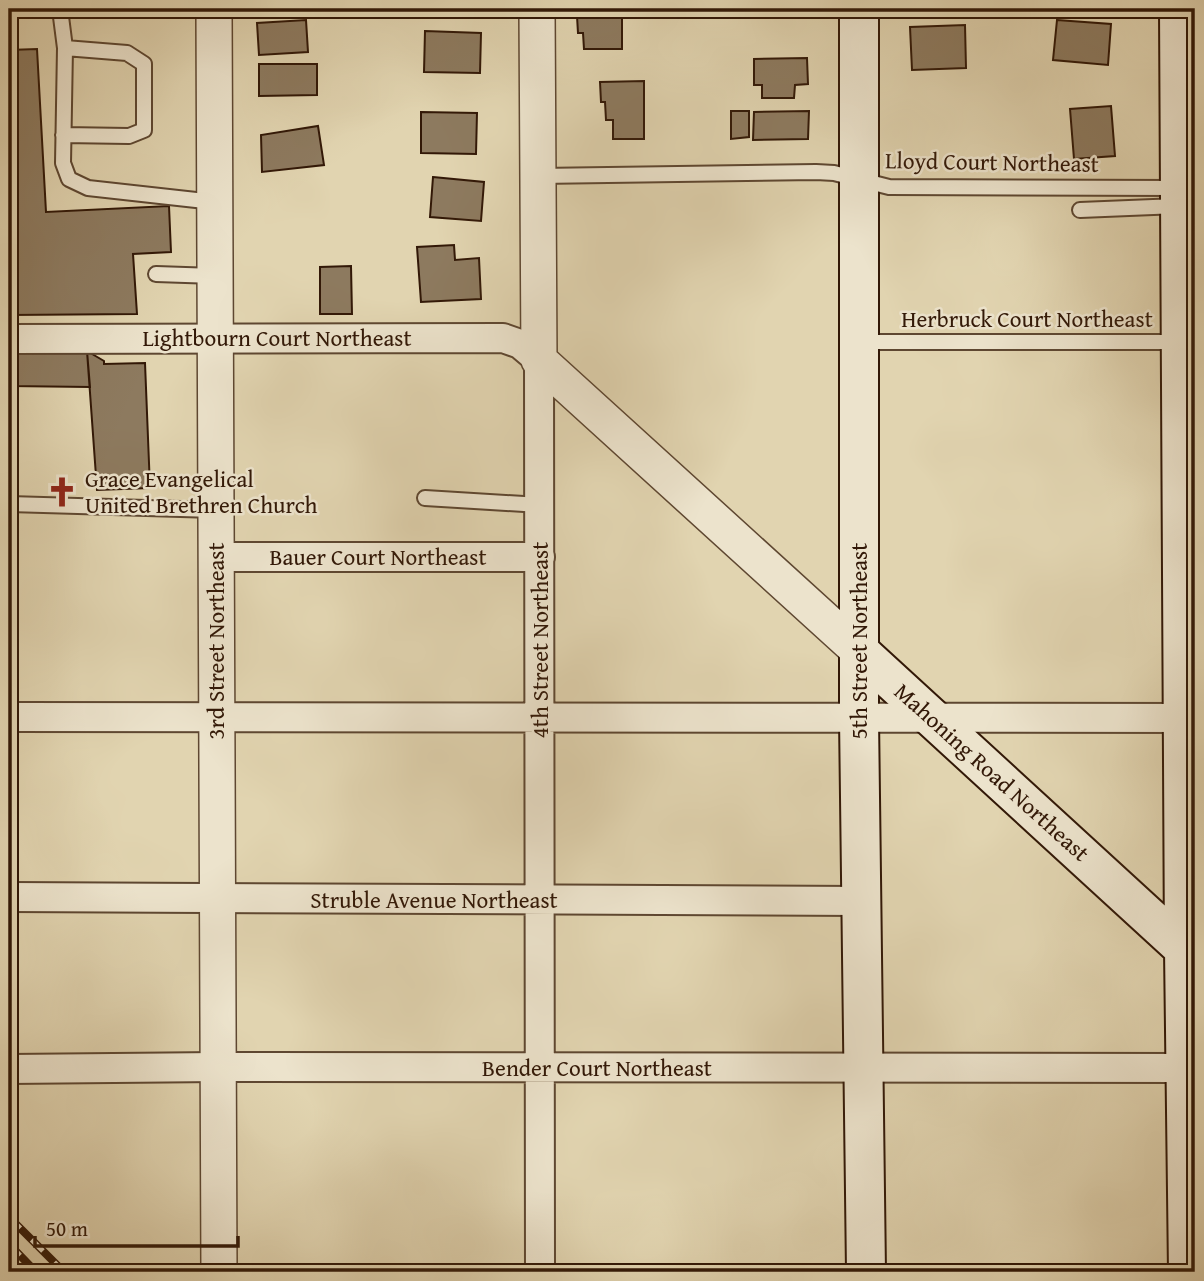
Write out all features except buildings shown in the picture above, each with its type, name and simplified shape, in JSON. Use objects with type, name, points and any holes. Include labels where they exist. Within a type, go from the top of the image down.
[{"type":"main road","name":"5th Street Northeast","points":[[859,9],[860,901],[866,1272]]},
{"type":"main road","points":[[1179,9],[1188,342],[1190,954],[1185,1068],[1188,1272]]},
{"type":"main road","name":"Mahoning Road Northeast","points":[[859,651],[1190,954]]},
{"type":"street","name":"3rd Street Northeast","points":[[214,9],[219,1272]]},
{"type":"street","name":"4th Street Northeast","points":[[537,9],[540,1272]]},
{"type":"street","name":"Lightbourn Court Northeast","points":[[9,338],[503,338],[520,344],[539,360]]},
{"type":"street","name":"Mahoning Road Northeast","points":[[539,360],[859,651]]},
{"type":"street","name":"Bauer Court Northeast","points":[[215,557],[540,557]]},
{"type":"street","points":[[9,718],[1189,718]]},
{"type":"street","name":"Struble Avenue Northeast","points":[[9,897],[860,901]]},
{"type":"street","name":"Bender Court Northeast","points":[[9,1069],[864,1066],[1185,1068]]},
{"type":"lane","points":[[60,9],[65,48],[63,163],[69,179],[88,188],[214,202]]},
{"type":"lane","points":[[63,135],[129,136],[144,130],[144,64],[127,53],[65,48]]},
{"type":"lane","name":"Lloyd Court Northeast","points":[[538,176],[816,172],[858,178],[889,187],[1185,194]]},
{"type":"lane","points":[[1080,210],[1185,194]]},
{"type":"lane","points":[[156,274],[215,276]]},
{"type":"lane","name":"Herbruck Court Northeast","points":[[859,342],[1188,342]]},
{"type":"lane","points":[[425,498],[540,505]]},
{"type":"lane","points":[[9,504],[215,510]]},
{"type":"railway","points":[[9,1217],[64,1272]]},
{"type":"railway","points":[[9,1244],[36,1272]]},
{"type":"place","name":"Grace Evangelical United Brethren Church","points":[[62,492]]}]
